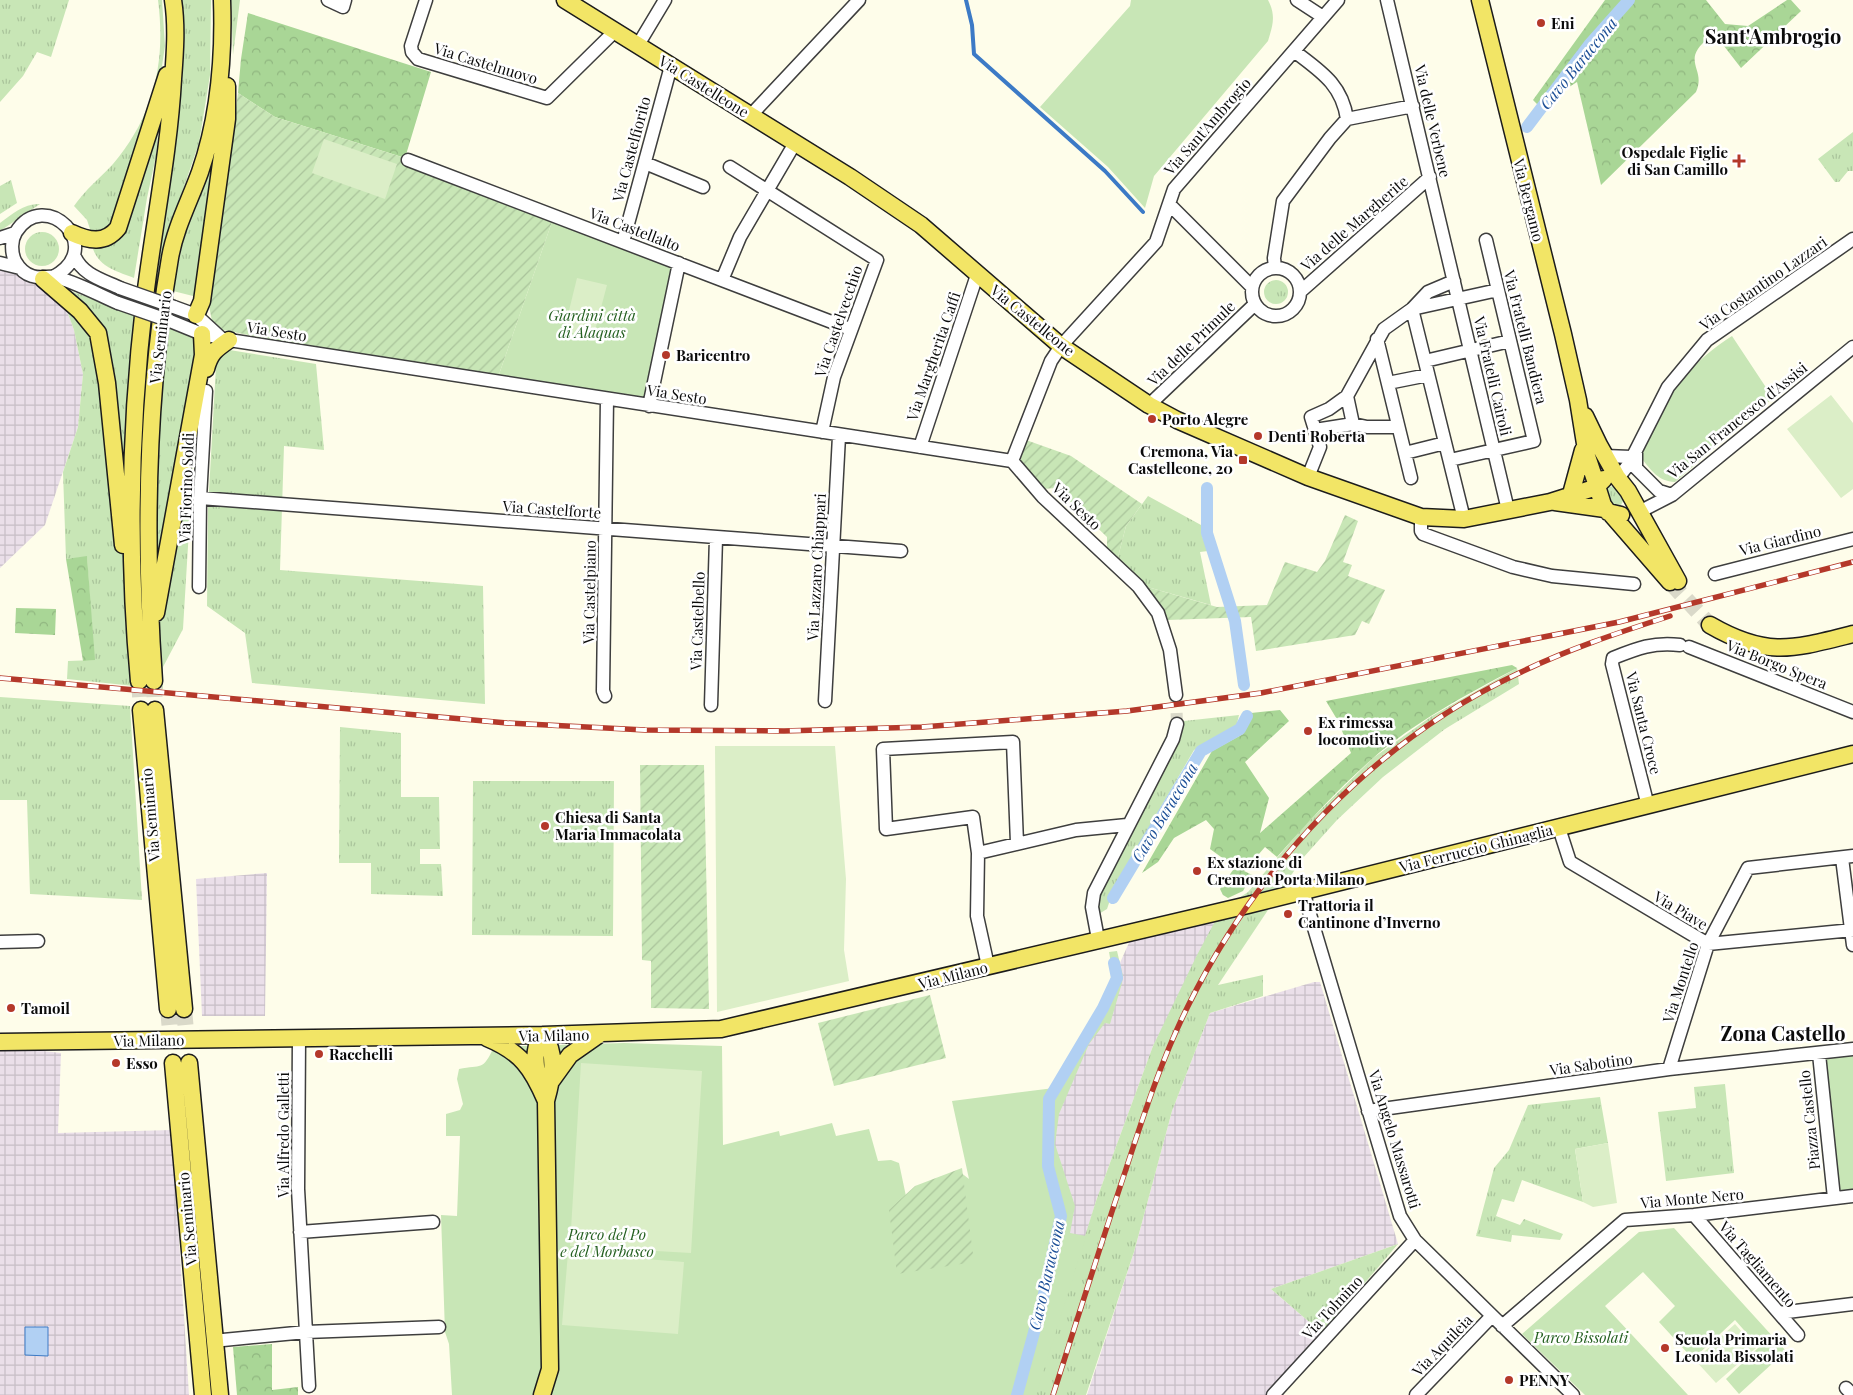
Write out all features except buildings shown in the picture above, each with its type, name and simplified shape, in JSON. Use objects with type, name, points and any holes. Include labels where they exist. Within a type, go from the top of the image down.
[{"type":"main road","name":"Via Seminario","points":[[173,0],[176,42],[172,104],[139,347],[131,468],[133,614],[146,681],[151,640],[148,485],[153,382],[170,256],[200,172],[215,113],[220,73],[223,24],[222,0]]},
{"type":"main road","name":"Via Castelleone","points":[[565,0],[795,142],[921,225],[1061,346],[1149,405],[1177,420],[1308,477],[1421,517],[1464,519],[1550,502],[1597,486],[1606,478],[1617,477]]},
{"type":"main road","name":"Via Bergamo","points":[[1480,0],[1578,400],[1584,446],[1597,486],[1610,513]]},
{"type":"main road","points":[[196,315],[202,301],[227,119],[228,72],[223,24]]},
{"type":"main road","points":[[72,233],[91,240],[101,240],[118,228],[167,78],[176,42]]},
{"type":"main road","points":[[48,278],[94,325],[102,346],[121,531],[133,614]]},
{"type":"main road","points":[[200,395],[203,355],[202,334]]},
{"type":"main road","points":[[151,640],[209,356],[225,339]]},
{"type":"main road","name":"Via Bergamo","points":[[1578,400],[1605,456],[1635,505]]},
{"type":"main road","name":"Via Bergamo","points":[[1571,494],[1584,446]]},
{"type":"main road","name":"Via Castelleone","points":[[1550,502],[1610,513],[1635,505]]},
{"type":"main road","points":[[1610,513],[1674,581],[1635,505]]},
{"type":"main road","points":[[1710,626],[1732,638],[1761,647],[1794,648],[1853,634]]},
{"type":"main road","name":"Via Seminario","points":[[148,710],[176,1009]]},
{"type":"main road","name":"Via Ferruccio Ghinaglia","points":[[1098,939],[1303,891],[1853,754]]},
{"type":"main road","name":"Via Milano","points":[[0,1042],[543,1035],[722,1030],[1098,939]]},
{"type":"main road","points":[[544,1080],[570,1055],[601,1034]]},
{"type":"main road","points":[[542,1395],[550,1362],[546,1101],[544,1080],[552,1053],[549,1042],[543,1035]]},
{"type":"main road","points":[[481,1036],[506,1046],[518,1054],[544,1080]]},
{"type":"main road","name":"Via Seminario","points":[[201,1376],[181,1063],[219,1375]]},
{"type":"main road","points":[[219,1375],[220,1395]]},
{"type":"main road","points":[[219,1375],[226,1395]]},
{"type":"main road","points":[[199,1395],[201,1376]]},
{"type":"main road","points":[[201,1376],[203,1395]]},
{"type":"street","points":[[328,0],[343,7],[345,0]]},
{"type":"street","name":"Via Castelnuovo","points":[[426,0],[410,46],[418,59],[547,98],[615,31]]},
{"type":"street","points":[[638,45],[665,0]]},
{"type":"street","points":[[751,115],[859,0]]},
{"type":"street","points":[[1297,0],[1323,17]]},
{"type":"street","name":"Via Sant'Ambrogio","points":[[1012,461],[1051,361],[1061,346],[1156,242],[1174,190],[1338,0]]},
{"type":"street","name":"Via delle Verbene","points":[[1387,0],[1447,250]]},
{"type":"street","points":[[1294,51],[1321,72],[1340,91],[1345,103],[1347,119]]},
{"type":"street","name":"Via Castelfiorito","points":[[623,242],[671,66]]},
{"type":"street","points":[[1275,268],[1279,217],[1283,201],[1309,164],[1347,119],[1413,106]]},
{"type":"street","points":[[722,280],[740,237],[795,142]]},
{"type":"street","name":"Via Castellalto","points":[[408,160],[850,329]]},
{"type":"street","points":[[645,163],[703,187]]},
{"type":"street","points":[[730,168],[767,190]]},
{"type":"street","name":"Via delle Margherite","points":[[1300,292],[1430,178]]},
{"type":"street","name":"Via Castelvecchio","points":[[767,190],[877,260],[850,329],[834,377],[822,432]]},
{"type":"street","points":[[1169,204],[1252,288]]},
{"type":"street","points":[[0,238],[15,233],[29,219],[48,216],[65,223],[72,233],[75,244],[74,255],[66,268],[48,278]]},
{"type":"street","points":[[15,233],[12,251],[20,268]]},
{"type":"street","name":"Via Fratelli Bandiera","points":[[1486,240],[1534,441],[1494,450]]},
{"type":"street","name":"Via Costantino Lazzari","points":[[1617,477],[1629,464],[1668,387],[1707,340],[1851,246]]},
{"type":"street","name":"Via Fratelli Cairoli","points":[[1447,250],[1508,510]]},
{"type":"street","points":[[74,255],[86,272],[120,288],[196,315],[225,339]]},
{"type":"street","name":"Via Sesto","points":[[0,263],[20,268],[33,277],[48,278],[202,334],[225,339],[839,436],[1012,461],[1043,497],[1138,586],[1158,613],[1170,650],[1176,695]]},
{"type":"street","points":[[649,406],[678,263]]},
{"type":"street","points":[[1275,268],[1286,270],[1295,277],[1300,292],[1295,307],[1287,314],[1279,317],[1266,315],[1252,298],[1252,288],[1256,278],[1265,271],[1275,268]]},
{"type":"street","name":"Via Margherita Caffi","points":[[920,447],[977,274]]},
{"type":"street","points":[[1308,477],[1320,447],[1311,416],[1329,409],[1347,396],[1384,329],[1412,309],[1428,292],[1454,281]]},
{"type":"street","points":[[1412,309],[1498,290]]},
{"type":"street","name":"Via delle Primule","points":[[1149,405],[1255,304]]},
{"type":"street","points":[[1412,309],[1464,519]]},
{"type":"street","points":[[170,321],[193,320],[196,315]]},
{"type":"street","points":[[196,315],[202,334]]},
{"type":"street","points":[[1377,339],[1411,478]]},
{"type":"street","points":[[1425,361],[1510,342]]},
{"type":"street","name":"Via San Francesco d'Assisi","points":[[1635,505],[1672,495],[1741,436],[1853,347]]},
{"type":"street","points":[[1388,383],[1428,375]]},
{"type":"street","name":"Via Fiorino Soldi","points":[[200,395],[200,586]]},
{"type":"street","points":[[1347,396],[1353,424]]},
{"type":"street","name":"Via Castelpiano","points":[[605,696],[603,691],[607,399]]},
{"type":"street","points":[[1316,430],[1353,424],[1367,427],[1398,427]]},
{"type":"street","name":"Via Lazzaro Chiappari","points":[[825,701],[839,436]]},
{"type":"street","points":[[1405,453],[1445,443]]},
{"type":"street","points":[[1450,460],[1494,450]]},
{"type":"street","points":[[1605,456],[1634,452],[1636,468],[1659,492],[1672,495]]},
{"type":"street","name":"Via Castelforte","points":[[200,498],[901,551]]},
{"type":"street","points":[[1421,517],[1421,531],[1423,534],[1513,568],[1552,576],[1634,584]]},
{"type":"street","name":"Via Castelbello","points":[[711,705],[716,538]]},
{"type":"street","name":"Via Giardino","points":[[1715,574],[1853,539]]},
{"type":"street","name":"Via Santa Croce","points":[[1648,806],[1612,664],[1613,658],[1632,650],[1660,643],[1684,646]]},
{"type":"street","name":"Via Borgo Spera","points":[[1684,646],[1853,712]]},
{"type":"street","points":[[1098,939],[1092,907],[1094,893],[1127,825],[1173,740],[1177,724]]},
{"type":"street","points":[[988,966],[977,916],[978,852],[973,817],[886,829],[883,749],[1012,742],[1017,843]]},
{"type":"street","points":[[978,852],[1076,830],[1127,825]]},
{"type":"street","name":"Via Piave","points":[[1559,828],[1570,862],[1708,944],[1852,930]]},
{"type":"street","points":[[1847,857],[1853,945]]},
{"type":"street","name":"Via Montello","points":[[1669,1070],[1708,944],[1748,868],[1847,857]]},
{"type":"street","name":"Via Angelo Massarotti","points":[[1303,891],[1400,1216],[1415,1240],[1573,1395]]},
{"type":"street","points":[[0,942],[38,942]]},
{"type":"street","name":"Via Alfredo Galletti","points":[[299,1038],[298,1189],[309,1386]]},
{"type":"street","name":"Piazza Castello","points":[[1834,1198],[1818,1054],[1853,1050]]},
{"type":"street","name":"Via Sabotino","points":[[1368,1111],[1669,1070],[1818,1054]]},
{"type":"street","points":[[1834,1198],[1853,1196]]},
{"type":"street","name":"Via Monte Nero","points":[[1502,1326],[1625,1220],[1694,1215],[1834,1198]]},
{"type":"street","name":"Via Tagliamento","points":[[1694,1215],[1798,1334]]},
{"type":"street","points":[[300,1232],[433,1222]]},
{"type":"street","name":"Via Tolmino","points":[[1272,1395],[1415,1240]]},
{"type":"street","points":[[1779,1313],[1853,1304]]},
{"type":"street","name":"Via Aquileia","points":[[1416,1395],[1492,1316]]},
{"type":"street","points":[[223,1340],[306,1332],[439,1327]]},
{"type":"shaded area","points":[[0,270],[28,276],[67,311],[74,330],[83,374],[78,427],[45,525],[0,568]]},
{"type":"shaded area","points":[[267,873],[265,1016],[202,1016],[196,879]]},
{"type":"shaded area","points":[[1226,907],[1153,1046],[1096,1201],[1055,1337],[1039,1336],[1050,1109],[1077,1059],[1136,927]]},
{"type":"shaded area","points":[[1314,982],[1320,982],[1398,1244],[1271,1289],[1322,1333],[1277,1395],[1087,1395],[1134,1252],[1172,1111],[1210,1013]]},
{"type":"shaded area","points":[[0,1046],[61,1053],[58,1133],[172,1130],[189,1395],[0,1395]]},
{"type":"green space","points":[[0,0],[69,0],[51,57],[37,52],[23,76],[0,102]]},
{"type":"green space","points":[[158,0],[162,0],[165,46],[157,88],[116,214],[105,231],[92,235],[87,220],[74,206],[127,146],[147,107],[154,87],[158,66],[160,23]]},
{"type":"green space","points":[[181,0],[211,0],[210,75],[199,143],[163,248],[156,286],[153,284],[170,178],[178,107],[182,36]]},
{"type":"green space","points":[[231,0],[240,0],[233,55]]},
{"type":"green space","points":[[1131,0],[1268,0],[1273,15],[1268,41],[1154,176],[1145,208],[1108,167],[1040,107],[1130,6]]},
{"type":"green space","points":[[1605,0],[1706,0],[1725,24],[1748,26],[1787,0],[1791,0],[1801,11],[1741,68],[1717,37],[1711,36],[1696,52],[1695,64],[1698,84],[1696,92],[1601,185],[1577,82],[1539,106],[1533,100]]},
{"type":"green space","points":[[248,13],[431,72],[405,158],[275,117],[238,93]]},
{"type":"green space","points":[[238,93],[275,117],[405,158],[554,216],[496,383],[218,329],[212,321],[209,306]]},
{"type":"green space","points":[[159,124],[156,156],[134,278],[105,265],[100,261],[93,249],[111,243]]},
{"type":"green space","points":[[1853,132],[1853,171],[1848,171],[1839,182],[1835,182],[1818,159]]},
{"type":"green space","points":[[324,139],[397,164],[385,199],[312,173]]},
{"type":"green space","points":[[213,156],[197,297],[173,291],[183,241]]},
{"type":"green space","points":[[11,180],[17,203],[0,214],[0,186]]},
{"type":"green space","points":[[40,204],[0,231],[0,223],[14,213],[29,205]]},
{"type":"green space","name":"Giardini città di Alaquas","points":[[554,216],[678,264],[648,403],[496,383]]},
{"type":"green space","points":[[42,232],[49,233],[54,237],[58,242],[58,256],[54,261],[49,265],[42,266],[35,265],[30,261],[26,256],[25,249],[26,242],[30,237],[35,233]]},
{"type":"green space","points":[[28,276],[192,334],[200,348],[183,629],[163,667],[163,689],[67,679],[68,661],[94,660],[87,557],[66,559],[63,472],[78,427],[83,374],[74,330],[67,311]]},
{"type":"green space","points":[[577,278],[607,285],[593,338],[564,331]]},
{"type":"green space","points":[[1276,280],[1285,283],[1288,292],[1285,301],[1276,304],[1267,301],[1264,292],[1267,283]]},
{"type":"green space","points":[[1732,336],[1773,398],[1675,482],[1664,480],[1656,475],[1642,459],[1650,429],[1665,402],[1684,377],[1707,354]]},
{"type":"green space","points":[[217,348],[316,364],[324,450],[284,446],[280,570],[483,586],[485,704],[252,683],[245,633],[207,606],[208,509]]},
{"type":"green space","points":[[1831,395],[1853,423],[1853,489],[1841,498],[1787,429]]},
{"type":"green space","points":[[1026,440],[1071,456],[1142,504],[1126,526],[1118,557],[1107,549],[1107,537],[1056,488],[1042,489],[1020,458]]},
{"type":"green space","points":[[1614,486],[1625,497],[1621,505],[1611,504],[1606,493],[1609,487]]},
{"type":"green space","points":[[1148,496],[1201,525],[1202,536],[1208,551],[1200,552],[1211,605],[1144,586],[1118,557],[1126,526]]},
{"type":"green space","points":[[1345,515],[1358,521],[1343,562],[1352,565],[1348,576],[1385,590],[1369,624],[1362,621],[1355,635],[1256,651],[1251,617],[1168,620],[1144,586],[1217,607],[1267,605],[1285,562],[1317,572],[1325,561]]},
{"type":"green space","points":[[87,556],[95,660],[83,661],[66,559]]},
{"type":"green space","points":[[16,608],[56,609],[55,635],[15,633]]},
{"type":"green space","points":[[1512,665],[1517,668],[1442,709],[1405,733],[1372,759],[1335,794],[1277,857],[1265,847],[1244,871],[1252,875],[1243,891],[1228,898],[1223,895],[1220,889],[1235,867],[1210,849],[1214,829],[1206,820],[1174,838],[1158,862],[1142,873],[1212,751],[1243,734],[1251,713],[1280,710],[1289,721],[1245,762],[1269,798],[1260,833],[1351,753],[1338,721],[1326,701]]},
{"type":"green space","points":[[1517,668],[1519,684],[1445,729],[1383,777],[1337,820],[1302,859],[1218,985],[1263,975],[1263,996],[1210,1013],[1172,1111],[1134,1252],[1086,1395],[1035,1395],[1096,1201],[1153,1046],[1221,910],[1248,892],[1304,826],[1373,758],[1432,716]]},
{"type":"green space","points":[[0,697],[130,706],[142,900],[30,894],[27,800],[0,800]]},
{"type":"green space","points":[[1239,715],[1236,728],[1194,750],[1114,888],[1107,909],[1097,915],[1098,892],[1131,828],[1180,741],[1184,721]]},
{"type":"green space","points":[[340,727],[401,733],[401,797],[439,797],[440,849],[420,849],[420,864],[441,864],[443,896],[371,894],[371,863],[339,863]]},
{"type":"green space","points":[[715,746],[835,746],[846,879],[844,950],[849,981],[717,1012]]},
{"type":"green space","points":[[640,765],[704,765],[709,1009],[651,1008],[651,961],[642,960]]},
{"type":"green space","points":[[473,781],[614,781],[613,936],[472,935]]},
{"type":"green space","name":"Parco del Po e del Morbasco","points":[[1117,951],[1123,976],[1110,1024],[1105,1023],[1089,1044],[1059,1114],[1055,1144],[1075,1206],[1070,1233],[1086,1236],[1036,1395],[452,1395],[449,1344],[445,1332],[441,1215],[457,1216],[460,1136],[446,1136],[446,1114],[460,1110],[463,1104],[457,1079],[459,1069],[481,1066],[487,1060],[494,1047],[624,1043],[722,1046],[723,1145],[779,1131],[780,1136],[832,1123],[836,1136],[869,1129],[878,1161],[891,1160],[899,1163],[907,1201],[960,1172],[969,1179],[952,1101],[1054,1088],[1114,980],[1109,952]]},
{"type":"green space","points":[[930,995],[946,1058],[834,1086],[818,1023]]},
{"type":"green space","points":[[1853,1053],[1853,1191],[1839,1193],[1823,1057]]},
{"type":"green space","points":[[581,1063],[702,1071],[691,1253],[570,1246]]},
{"type":"green space","points":[[1725,1084],[1734,1173],[1666,1181],[1658,1112],[1696,1108],[1694,1087]]},
{"type":"green space","points":[[1600,1097],[1608,1143],[1575,1149],[1583,1202],[1522,1180],[1514,1202],[1502,1199],[1496,1216],[1520,1225],[1524,1219],[1563,1234],[1560,1240],[1512,1235],[1511,1242],[1476,1236],[1494,1168],[1509,1150],[1528,1105]]},
{"type":"green space","points":[[1608,1143],[1617,1203],[1593,1207],[1583,1202],[1575,1149]]},
{"type":"green space","points":[[962,1168],[974,1262],[897,1274],[889,1210],[915,1186]]},
{"type":"green space","name":"Parco Bissolati","points":[[1674,1228],[1786,1351],[1739,1394],[1726,1379],[1759,1347],[1735,1320],[1693,1359],[1659,1322],[1675,1306],[1643,1272],[1605,1306],[1688,1395],[1585,1395],[1522,1334],[1639,1232]]},
{"type":"green space","points":[[1398,1244],[1322,1333],[1271,1289]]},
{"type":"green space","points":[[568,1253],[684,1262],[678,1334],[562,1325]]},
{"type":"green space","points":[[1735,1324],[1756,1348],[1716,1383],[1695,1360]]},
{"type":"green space","points":[[272,1344],[272,1390],[298,1387],[298,1395],[237,1395],[233,1347]]},
{"type":"water","points":[[25,1327],[48,1327],[48,1356],[25,1355]]},
{"type":"waterway","points":[[966,0],[972,25],[974,54],[1105,171],[1143,212]]},
{"type":"waterway","name":"Cavo Baraccona","points":[[1527,127],[1589,45],[1629,0]]},
{"type":"waterway","name":"Cavo Baraccona","points":[[1207,488],[1207,533],[1235,621],[1244,685]]},
{"type":"waterway","name":"Cavo Baraccona","points":[[1113,898],[1201,751],[1240,729],[1247,716]]},
{"type":"waterway","name":"Cavo Baraccona","points":[[1017,1395],[1042,1303],[1061,1216],[1048,1166],[1049,1099],[1103,1008],[1117,978],[1114,963]]},
{"type":"tunnel","points":[[1670,582],[1710,625]]},
{"type":"tunnel","points":[[139,681],[141,710]]},
{"type":"tunnel","points":[[154,681],[155,710]]},
{"type":"tunnel","points":[[1176,695],[1177,724]]},
{"type":"tunnel","points":[[168,1009],[173,1063]]},
{"type":"tunnel","points":[[184,1009],[189,1063]]},
{"type":"railway","points":[[0,678],[507,723],[645,730],[784,731],[922,727],[1127,711],[1261,693],[1619,622],[1853,562]]},
{"type":"railway","points":[[1053,1395],[1154,1086],[1170,1046],[1188,1006],[1216,954],[1249,904],[1285,857],[1325,813],[1369,772],[1415,734],[1465,702],[1517,674],[1554,657],[1611,635],[1670,616]]},
{"type":"place","name":"Eni","points":[[1541,23]]},
{"type":"place","name":"Ospedale Figlie di San Camillo","points":[[1739,161]]},
{"type":"place","name":"Baricentro","points":[[666,355]]},
{"type":"place","name":"Porto Alegre","points":[[1152,419]]},
{"type":"place","name":"Denti Roberta","points":[[1258,436]]},
{"type":"place","name":"Cremona, Via Castelleone, 20","points":[[1243,460]]},
{"type":"place","name":"Ex rimessa locomotive","points":[[1308,731]]},
{"type":"place","name":"Chiesa di Santa Maria Immacolata","points":[[545,826]]},
{"type":"place","name":"Ex stazione di Cremona Porta Milano","points":[[1197,871]]},
{"type":"place","name":"Trattoria il Cantinone d’Inverno","points":[[1288,914]]},
{"type":"place","name":"Tamoil","points":[[11,1008]]},
{"type":"place","name":"Racchelli","points":[[319,1054]]},
{"type":"place","name":"Esso","points":[[116,1063]]},
{"type":"place","name":"Scuola Primaria Leonida Bissolati","points":[[1665,1348]]},
{"type":"place","name":"PENNY","points":[[1509,1380]]},
{"type":"district","name":"Sant'Ambrogio","points":[[1773,35]]},
{"type":"district","name":"Zona Castello","points":[[1783,1032]]}]
